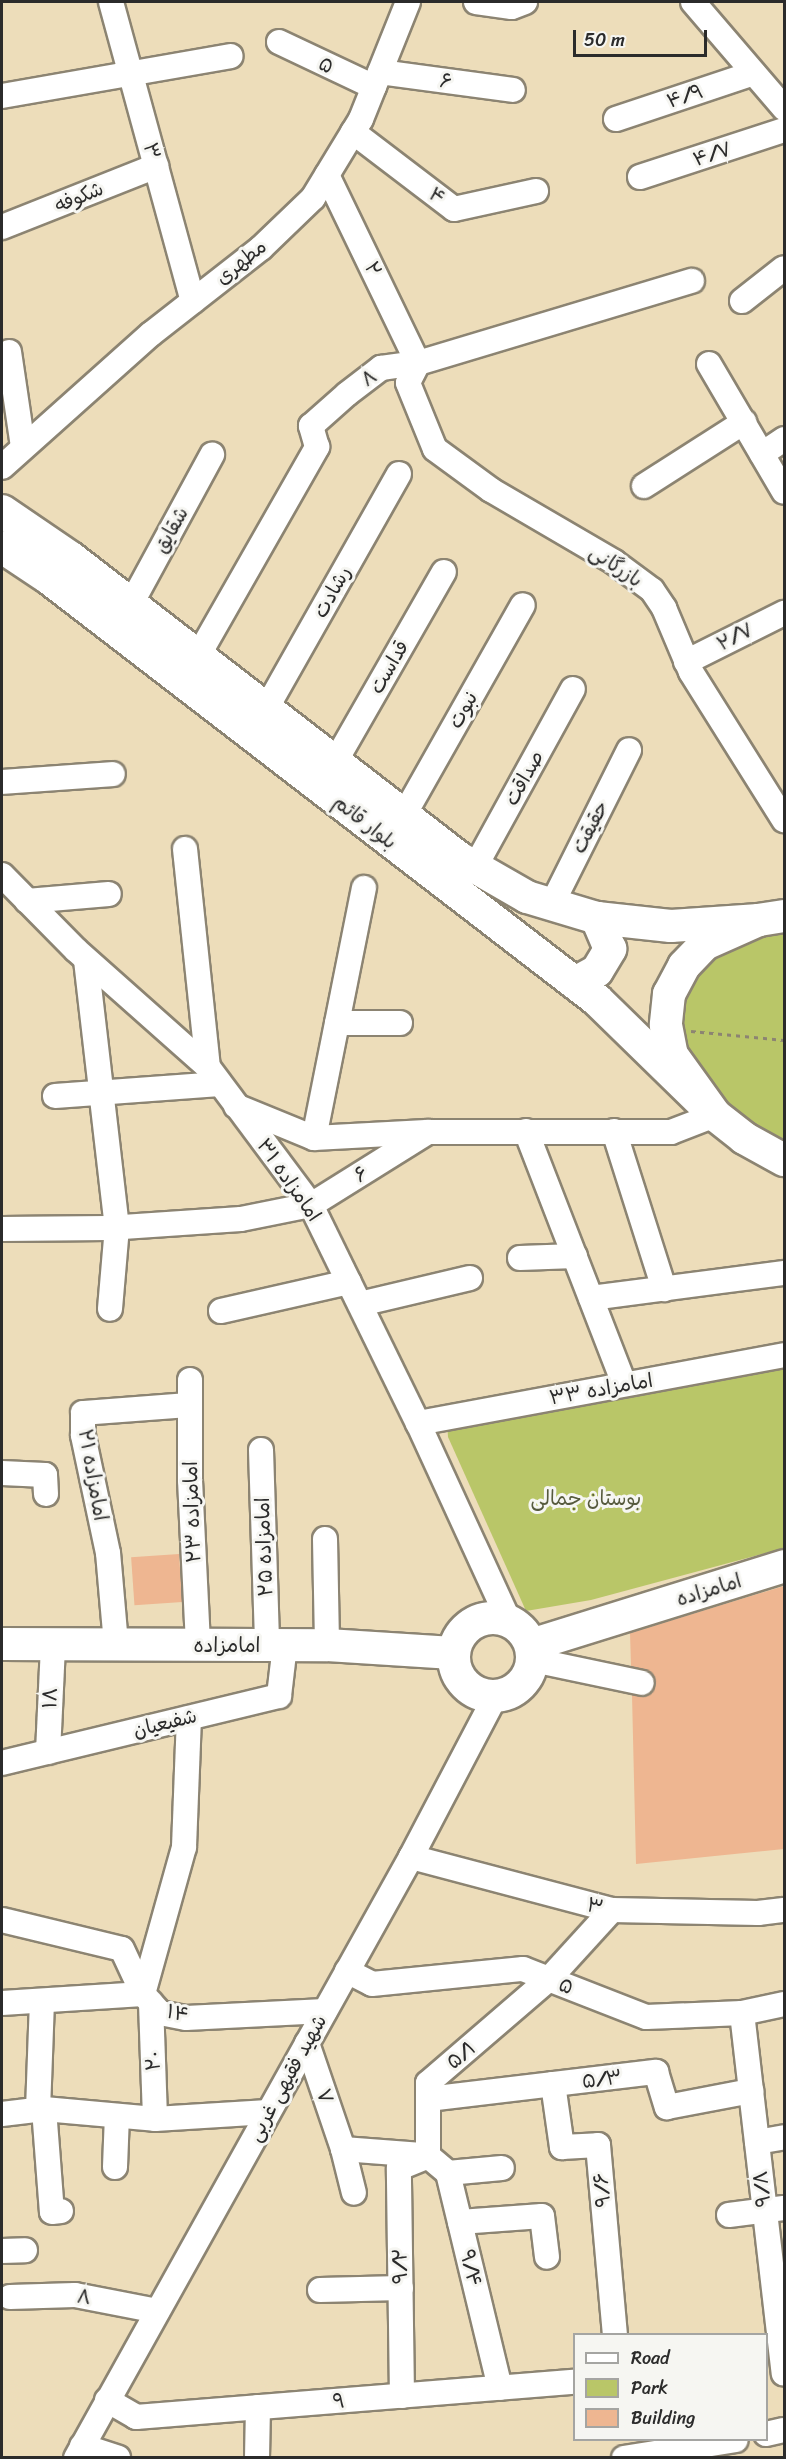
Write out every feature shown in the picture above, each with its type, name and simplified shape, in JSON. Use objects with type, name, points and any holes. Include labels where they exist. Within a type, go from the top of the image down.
[{"type":"main road","name":"بلوار قائم","points":[[2,511],[130,604],[404,815],[475,867],[527,897],[597,918],[671,926],[772,918]]},
{"type":"main road","name":"بلوار قائم","points":[[2,547],[50,579],[597,1000],[715,1115]]},
{"type":"main road","points":[[575,983],[597,971],[610,949],[597,918]]},
{"type":"main road","points":[[772,918],[705,944],[684,966],[669,994],[667,1031],[672,1055],[715,1115],[744,1138],[784,1160]]},
{"type":"main road","name":"امامزاده","points":[[532,1653],[784,1566]]},
{"type":"main road","points":[[497,1618],[509,1621],[523,1631],[532,1653],[530,1671],[517,1689],[495,1697],[473,1692],[464,1685],[457,1676],[453,1653],[463,1631],[473,1623],[497,1618]]},
{"type":"main road","name":"امامزاده","points":[[2,1644],[327,1645],[453,1653]]},
{"type":"street","name":"۳","points":[[111,2],[193,301]]},
{"type":"street","name":"مطهری","points":[[2,466],[193,301],[261,248],[313,198],[353,132],[408,2]]},
{"type":"street","points":[[476,2],[512,7],[525,2]]},
{"type":"street","points":[[698,3],[784,108]]},
{"type":"street","name":"۵","points":[[279,42],[377,79]]},
{"type":"street","points":[[2,96],[231,56]]},
{"type":"street","name":"۴/۹","points":[[616,119],[754,73]]},
{"type":"street","name":"۶","points":[[377,79],[513,90]]},
{"type":"street","name":"۴/۷","points":[[640,177],[784,130]]},
{"type":"street","name":"۴","points":[[353,132],[454,209],[536,191]]},
{"type":"street","name":"شکوفه","points":[[2,228],[156,166]]},
{"type":"street","name":"۲","points":[[327,176],[418,363]]},
{"type":"street","points":[[742,301],[784,268]]},
{"type":"street","name":"۸","points":[[198,656],[317,447],[312,426],[381,368],[418,363],[692,281]]},
{"type":"street","points":[[9,352],[24,447]]},
{"type":"street","name":"بازرگانی","points":[[418,363],[408,382],[435,449],[491,490],[614,562],[652,590],[664,608],[686,662],[784,819]]},
{"type":"street","points":[[710,364],[784,492]]},
{"type":"street","points":[[644,486],[744,422]]},
{"type":"street","points":[[762,454],[784,439]]},
{"type":"street","name":"شقایق","points":[[130,604],[212,455]]},
{"type":"street","name":"رشادت","points":[[266,709],[399,474]]},
{"type":"street","name":"قداست","points":[[335,762],[444,572]]},
{"type":"street","name":"نبوت","points":[[404,815],[523,604]]},
{"type":"street","name":"۲/۷","points":[[686,662],[784,613]]},
{"type":"street","name":"صداقت","points":[[475,867],[573,689]]},
{"type":"street","name":"حقیقت","points":[[552,904],[629,750]]},
{"type":"street","points":[[2,782],[113,774]]},
{"type":"street","points":[[55,1096],[102,1094],[214,1075],[185,849]]},
{"type":"street","name":"امامزاده ۳۱","points":[[2,875],[86,960],[214,1075],[233,1104],[311,1205],[418,1422],[509,1621]]},
{"type":"street","points":[[314,1138],[364,888]]},
{"type":"street","points":[[27,902],[109,894]]},
{"type":"street","points":[[86,960],[117,1227],[110,1309]]},
{"type":"street","points":[[337,1023],[400,1023]]},
{"type":"street","points":[[233,1104],[314,1138],[428,1132],[671,1132],[715,1115]]},
{"type":"street","points":[[526,1131],[624,1384]]},
{"type":"street","points":[[614,1131],[664,1289]]},
{"type":"street","name":"۶","points":[[2,1229],[117,1227],[241,1219],[311,1205],[428,1132]]},
{"type":"street","points":[[520,1257],[574,1256]]},
{"type":"street","points":[[591,1298],[784,1273]]},
{"type":"street","points":[[360,1304],[470,1278]]},
{"type":"street","points":[[221,1311],[349,1282]]},
{"type":"street","name":"امامزاده ۳۳","points":[[418,1422],[784,1355]]},
{"type":"street","name":"امامزاده ۲۳","points":[[190,1380],[198,1644]]},
{"type":"street","name":"امامزاده ۲۱","points":[[116,1644],[108,1553],[83,1435],[83,1413],[190,1404]]},
{"type":"street","name":"امامزاده ۲۵","points":[[261,1450],[276,1645]]},
{"type":"street","points":[[2,1473],[45,1475],[46,1494]]},
{"type":"street","points":[[325,1539],[327,1645]]},
{"type":"street","name":"۱۸","points":[[48,1752],[53,1644]]},
{"type":"street","name":"شفیعیان","points":[[2,1763],[279,1696],[276,1645]]},
{"type":"street","points":[[532,1653],[642,1683]]},
{"type":"street","name":"شهید فقیهی غربی","points":[[79,2452],[411,1857],[495,1697]]},
{"type":"street","points":[[147,1998],[184,1847],[189,1718]]},
{"type":"street","name":"۳","points":[[411,1857],[612,1910],[758,1913],[784,1910]]},
{"type":"street","name":"۵/۱","points":[[428,2156],[428,2083],[549,1979],[612,1910]]},
{"type":"street","points":[[2,1920],[122,1948],[147,1998]]},
{"type":"street","name":"۵","points":[[347,1971],[372,1984],[522,1969],[646,2017],[742,2013],[784,2004]]},
{"type":"street","name":"۱۴","points":[[2,2003],[147,1998],[160,2013],[186,2018],[325,2011]]},
{"type":"street","name":"۲۰","points":[[147,1998],[154,2119]]},
{"type":"street","points":[[42,2001],[41,2109],[52,2212],[61,2211]]},
{"type":"street","name":"۹/۸","points":[[742,2013],[757,2142],[774,2209],[777,2369]]},
{"type":"street","name":"۷","points":[[307,2043],[343,2149],[354,2193]]},
{"type":"street","name":"۵/۳","points":[[428,2099],[656,2072],[668,2107],[751,2091]]},
{"type":"street","name":"۹/۶","points":[[553,2084],[562,2146],[598,2145],[615,2333]]},
{"type":"street","points":[[2,2114],[41,2109],[154,2119],[268,2112]]},
{"type":"street","points":[[115,2167],[117,2116]]},
{"type":"street","points":[[757,2142],[784,2137]]},
{"type":"street","points":[[343,2149],[428,2156],[447,2173],[502,2168]]},
{"type":"street","name":"۹/۲","points":[[402,2396],[399,2168],[428,2156]]},
{"type":"street","name":"۹/۴","points":[[447,2173],[500,2388]]},
{"type":"street","points":[[729,2215],[774,2209]]},
{"type":"street","points":[[460,2222],[542,2216],[547,2257]]},
{"type":"street","points":[[320,2290],[401,2288]]},
{"type":"street","name":"۸","points":[[10,2297],[75,2295],[157,2311]]},
{"type":"street","name":"۹","points":[[107,2400],[136,2417],[573,2382]]},
{"type":"street","points":[[257,2457],[258,2407]]},
{"type":"street","points":[[768,2434],[784,2430]]},
{"type":"street","points":[[624,2457],[668,2455],[728,2441]]},
{"type":"street","points":[[79,2452],[118,2457]]},
{"type":"path","points":[[667,1031],[784,1040]]},
{"type":"green space","points":[[784,927],[784,1146],[734,1113],[694,1066],[682,1038],[680,1009],[689,984],[702,967],[724,949]]},
{"type":"green space","name":"بوستان جمالی","points":[[784,1362],[784,1548],[591,1600],[526,1611],[448,1437],[447,1420]]},
{"type":"building","points":[[179,1554],[182,1602],[134,1605],[131,1557]]},
{"type":"building","points":[[784,1586],[784,1849],[636,1864],[632,1695],[647,1696],[656,1685],[651,1672],[631,1666],[630,1633]]}]
